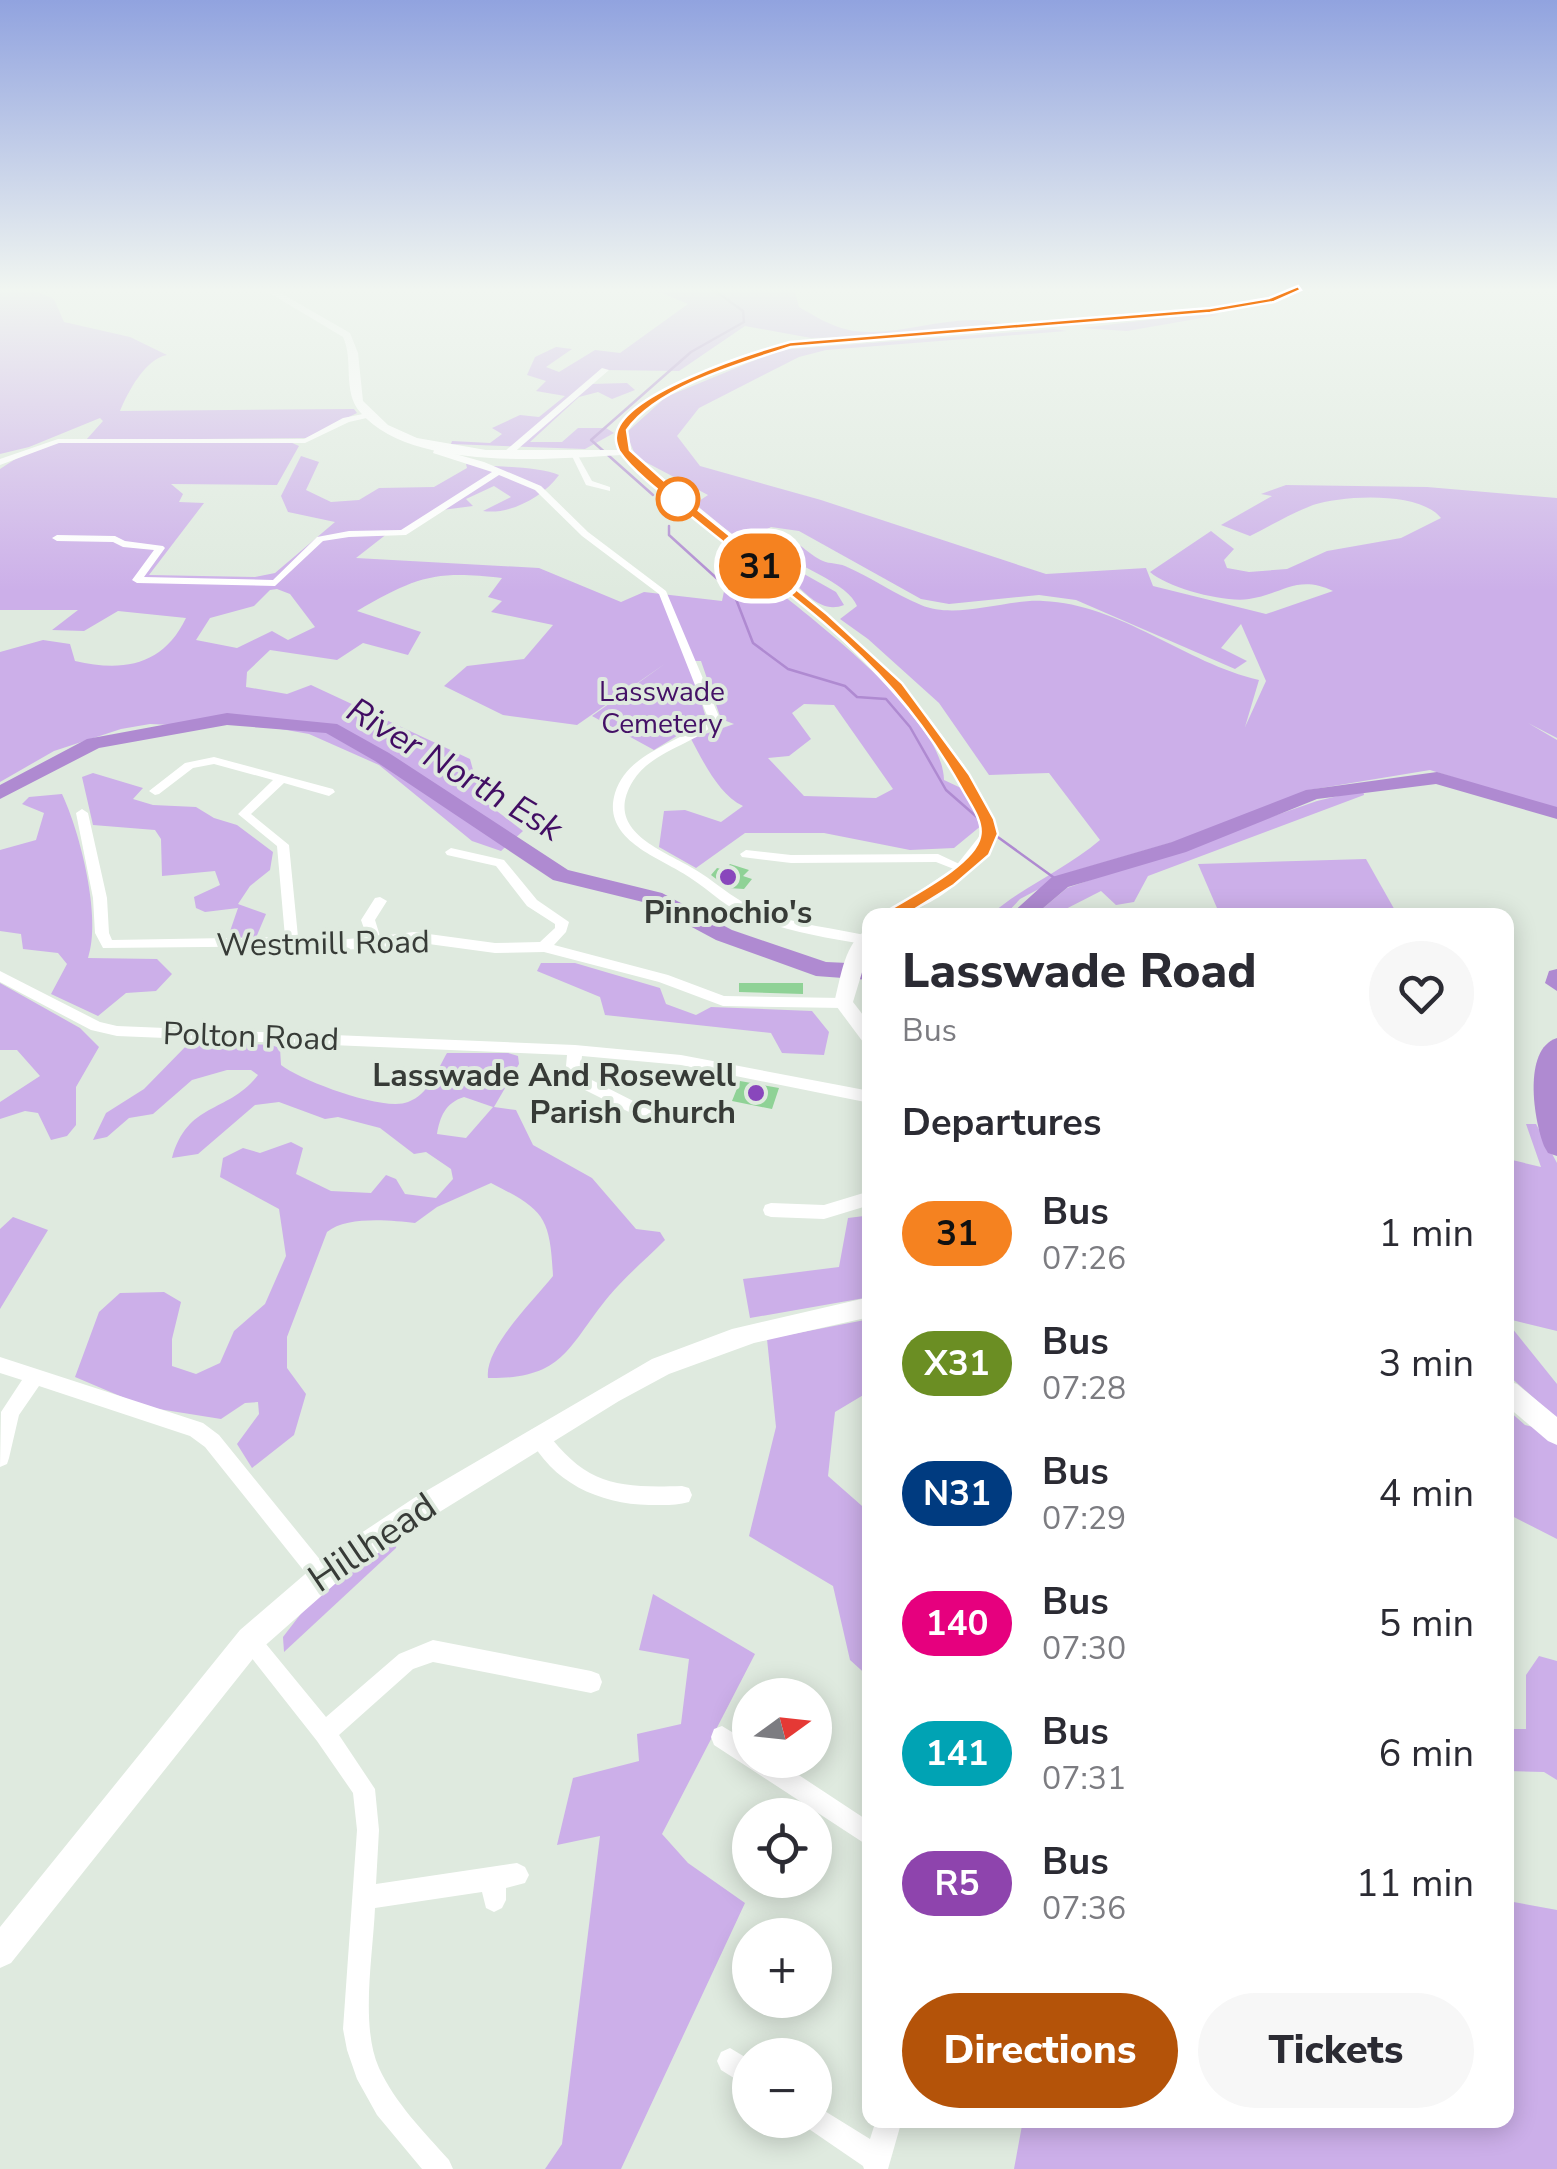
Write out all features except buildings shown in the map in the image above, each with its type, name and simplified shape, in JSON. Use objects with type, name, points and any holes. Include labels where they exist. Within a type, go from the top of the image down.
[{"type":"main road","points":[[357,389],[368,415],[385,428],[439,447],[508,453],[614,452],[822,617],[897,686],[961,774],[988,826],[983,851],[902,908]]},
{"type":"main road","points":[[862,946],[844,995],[848,1013],[862,1028]]},
{"type":"main road","name":"Hillhead","points":[[0,1952],[250,1640],[319,1574],[398,1520],[538,1436],[683,1357],[781,1325],[862,1310]]},
{"type":"main road","points":[[1514,1397],[1557,1433]]},
{"type":"street","points":[[508,453],[582,389]]},
{"type":"street","points":[[614,452],[632,415],[677,389]]},
{"type":"street","points":[[0,462],[58,441],[305,441],[346,420],[368,415]]},
{"type":"street","points":[[439,447],[436,452],[442,455],[465,458],[538,488],[585,534],[663,593],[714,719],[655,754],[629,778],[622,793],[620,818],[634,841],[692,872],[746,910],[862,940]]},
{"type":"street","points":[[572,454],[589,483],[607,489]]},
{"type":"street","points":[[57,538],[115,539],[123,544],[160,548],[136,580],[275,583],[320,539],[403,533],[497,472]]},
{"type":"street","points":[[157,784],[189,765],[214,760],[281,779],[307,793],[328,792]]},
{"type":"street","points":[[281,779],[244,814],[283,845],[292,941]]},
{"type":"street","name":"Westmill Road","points":[[82,813],[100,898],[102,933],[108,945],[129,948],[292,941],[339,945],[414,936],[495,948],[544,947],[663,978],[724,1001],[844,995]]},
{"type":"street","points":[[450,852],[500,863],[532,903],[562,922],[561,929],[544,947]]},
{"type":"street","points":[[746,854],[791,858],[938,858],[958,867]]},
{"type":"street","points":[[368,920],[380,901]]},
{"type":"street","points":[[349,918],[368,920]]},
{"type":"street","points":[[368,920],[376,943]]},
{"type":"street","name":"Polton Road","points":[[0,976],[96,1026],[117,1031],[575,1050],[681,1060],[862,1095]]},
{"type":"street","points":[[575,1050],[572,1077],[646,1114],[650,1121]]},
{"type":"street","points":[[771,1210],[793,1206],[824,1212],[862,1200]]},
{"type":"street","points":[[0,1365],[196,1429],[212,1441],[319,1574]]},
{"type":"street","points":[[0,1458],[10,1412],[35,1378]]},
{"type":"street","points":[[538,1436],[569,1471],[602,1492],[640,1497],[682,1495]]},
{"type":"street","points":[[250,1640],[325,1732],[364,1789],[368,1808],[356,2030],[358,2056],[378,2098],[440,2169]]},
{"type":"street","points":[[325,1732],[406,1661],[433,1651],[591,1682]]},
{"type":"street","points":[[722,1737],[732,1744]]},
{"type":"street","points":[[783,1778],[862,1831]]},
{"type":"street","points":[[364,1898],[502,1885]]},
{"type":"street","points":[[832,2131],[876,2164],[887,2128]]},
{"type":"green space","points":[[0,389],[131,389],[120,411],[354,409],[357,413],[306,438],[86,440],[103,421],[100,418],[29,447],[0,454]]},
{"type":"green space","points":[[685,389],[736,389],[699,408],[677,436],[700,466],[821,500],[1046,574],[1146,568],[1153,586],[1266,614],[1333,591],[1309,584],[1261,597],[1226,599],[1183,589],[1150,572],[1211,531],[1234,549],[1224,560],[1227,568],[1249,572],[1287,569],[1327,551],[1401,538],[1441,518],[1416,503],[1361,498],[1313,505],[1250,536],[1221,525],[1272,496],[1261,494],[1286,485],[1427,487],[1557,498],[1557,738],[1528,723],[1557,740],[1557,810],[1430,770],[1309,790],[1180,840],[1071,872],[1020,899],[1012,908],[999,908],[1100,840],[1049,773],[989,775],[939,703],[840,619],[857,606],[852,598],[820,575],[773,552],[770,542],[793,541],[823,561],[845,566],[911,601],[935,609],[965,610],[1043,601],[1099,612],[1205,661],[1259,680],[1245,727],[1266,681],[1241,624],[1221,648],[1247,661],[1235,669],[1076,600],[1039,595],[949,604],[921,599],[799,531],[771,527],[752,537],[754,550],[693,505],[708,495],[636,457],[626,433],[666,397]]},
{"type":"green space","points":[[635,390],[612,399],[598,392],[579,397],[530,442],[562,442],[578,428],[606,428],[614,433],[585,449],[451,444],[490,443],[502,434],[492,428],[520,415],[539,417],[565,396],[536,391]]},
{"type":"green space","name":"Lasswade Cemetery","points":[[290,442],[299,446],[277,485],[171,484],[183,494],[179,502],[204,503],[149,575],[255,577],[275,573],[335,522],[288,512],[281,496],[301,456],[319,462],[306,490],[331,502],[359,500],[379,488],[434,487],[467,468],[466,464],[528,468],[559,475],[525,503],[483,511],[511,497],[494,486],[466,499],[473,506],[442,510],[405,533],[388,533],[356,558],[539,568],[621,602],[644,592],[722,601],[728,572],[747,566],[832,635],[895,694],[937,753],[944,780],[961,788],[982,825],[954,848],[910,850],[824,833],[745,833],[696,868],[659,847],[664,811],[685,810],[721,822],[743,806],[719,786],[691,739],[734,724],[721,719],[701,661],[689,661],[706,718],[654,750],[592,716],[666,663],[577,725],[503,715],[444,686],[467,666],[524,659],[553,625],[491,612],[502,601],[488,597],[502,578],[459,575],[411,584],[357,611],[421,632],[408,655],[363,643],[337,660],[270,650],[247,672],[246,687],[287,694],[311,685],[470,759],[481,799],[523,831],[501,851],[472,841],[379,765],[309,734],[214,717],[121,729],[54,751],[0,782],[0,652],[43,640],[70,644],[75,661],[125,665],[140,662],[166,647],[186,618],[118,611],[84,631],[52,630],[78,610],[0,610],[0,469],[20,456],[57,443]],"holes":[[[270,590],[290,594],[315,627],[288,640],[272,631],[237,648],[196,640],[210,618],[254,606]],[[804,704],[834,705],[893,789],[876,798],[804,796],[768,758],[789,756],[811,739],[792,713]]]},
{"type":"green space","points":[[797,570],[836,592],[844,605],[829,607],[815,601],[791,580]]},
{"type":"green space","points":[[93,773],[143,788],[133,799],[153,805],[196,807],[237,825],[273,852],[270,870],[250,886],[238,904],[266,914],[255,940],[227,940],[238,908],[205,912],[196,908],[194,897],[220,885],[215,871],[162,876],[161,839],[155,830],[93,825],[82,777]]},
{"type":"green space","points":[[1363,790],[1364,795],[1148,876],[1134,902],[1116,905],[1101,891],[1068,908],[1043,908],[1067,888],[1317,801]]},
{"type":"green space","points":[[62,794],[76,830],[91,899],[92,941],[88,958],[157,959],[172,974],[156,991],[126,993],[98,1016],[51,994],[67,964],[58,953],[23,949],[21,934],[0,931],[0,850],[36,840],[44,813],[22,804],[29,797]]},
{"type":"green space","points":[[1366,859],[1394,908],[1217,908],[1198,864]]},
{"type":"green space","points":[[541,963],[575,963],[660,988],[666,1004],[696,1015],[711,1007],[812,1011],[829,1032],[824,1055],[782,1053],[771,1033],[605,1015],[600,997],[537,971]]},
{"type":"green space","points":[[0,983],[80,1028],[99,1047],[76,1087],[76,1125],[67,1136],[51,1140],[38,1113],[25,1111],[0,1119],[0,1102],[40,1076],[17,1050],[0,1050]]},
{"type":"green space","points":[[190,1042],[271,1045],[280,1048],[281,1065],[306,1079],[363,1099],[397,1104],[421,1094],[447,1053],[508,1053],[518,1056],[519,1064],[494,1107],[516,1110],[533,1145],[592,1178],[636,1229],[660,1232],[665,1240],[616,1289],[562,1356],[533,1373],[488,1378],[489,1366],[502,1339],[553,1276],[550,1240],[533,1208],[491,1183],[437,1207],[415,1223],[369,1220],[335,1227],[327,1232],[287,1337],[287,1368],[306,1394],[294,1435],[252,1468],[237,1444],[259,1414],[258,1402],[245,1403],[221,1419],[146,1407],[75,1377],[99,1312],[120,1293],[164,1292],[181,1302],[172,1339],[172,1366],[196,1374],[220,1363],[234,1331],[265,1304],[286,1256],[279,1209],[220,1177],[223,1158],[243,1148],[260,1153],[291,1142],[303,1148],[296,1174],[331,1191],[371,1193],[386,1175],[396,1179],[405,1194],[436,1198],[453,1179],[451,1169],[426,1152],[414,1154],[380,1128],[338,1117],[325,1119],[279,1102],[255,1105],[198,1154],[172,1158],[188,1126],[246,1087],[258,1075],[251,1070],[227,1070],[192,1080],[153,1114],[129,1118],[107,1137],[93,1140],[106,1113],[144,1089]],"holes":[[[464,1097],[493,1107],[466,1138],[437,1134],[444,1111]]]},
{"type":"green space","points":[[1526,1124],[1536,1124],[1557,1163],[1557,1331],[1514,1320],[1514,1160],[1541,1167]]},
{"type":"green space","points":[[862,1216],[862,1298],[750,1318],[743,1279],[839,1267],[848,1218]]},
{"type":"green space","points":[[13,1217],[48,1230],[0,1309],[0,1229]]},
{"type":"green space","points":[[862,1321],[862,1396],[835,1412],[828,1476],[862,1506],[862,1671],[850,1660],[833,1586],[749,1536],[776,1427],[767,1339]]},
{"type":"green space","points":[[1514,1330],[1557,1384],[1557,1539],[1514,1517],[1514,1415],[1525,1425],[1553,1432],[1545,1408],[1514,1380]]},
{"type":"green space","points":[[397,1540],[396,1548],[284,1652],[283,1637],[320,1589]]},
{"type":"green space","points":[[653,1594],[755,1654],[743,1678],[732,1678],[732,1699],[662,1834],[688,1863],[732,1894],[732,1898],[745,1903],[738,1918],[732,1918],[732,1931],[621,2169],[545,2169],[562,2144],[600,1836],[557,1845],[573,1778],[639,1761],[637,1734],[681,1724],[689,1659],[639,1650]]},
{"type":"green space","points":[[1539,1656],[1557,1661],[1557,1780],[1544,1772],[1514,1771],[1514,1729],[1526,1729],[1526,1675]]},
{"type":"green space","points":[[1514,1902],[1557,1910],[1557,2169],[1014,2169],[1022,2128],[1514,2128]]},
{"type":"waterway","points":[[649,389],[591,440],[653,495]]},
{"type":"waterway","points":[[669,526],[669,535],[734,594],[753,643],[788,669],[845,686],[857,697],[886,699],[910,727],[946,790],[978,818]]},
{"type":"waterway","name":"River North Esk","points":[[0,793],[94,743],[227,719],[330,728],[382,757],[561,875],[654,898],[724,935],[824,970],[862,972]]},
{"type":"waterway","name":"River North Esk","points":[[1029,908],[1060,882],[1179,847],[1313,794],[1437,778],[1557,813]]},
{"type":"waterway","points":[[995,835],[1060,882]]},
{"type":"waterway","name":"River North Esk","points":[[1557,977],[1557,983]]},
{"type":"waterway","name":"River North Esk","points":[[1557,1047],[1544,1096],[1557,1146]]},
{"type":"bus line","name":"31","points":[[676,389],[632,415],[622,430],[620,441],[625,452],[682,504],[822,617],[897,686],[938,736],[986,819],[990,834],[983,851],[948,881],[904,908]]},
{"type":"place","name":"Pinnochio's","points":[[728,877]]},
{"type":"place","name":"Lasswade And Rosewell Parish Church","points":[[756,1093]]}]
